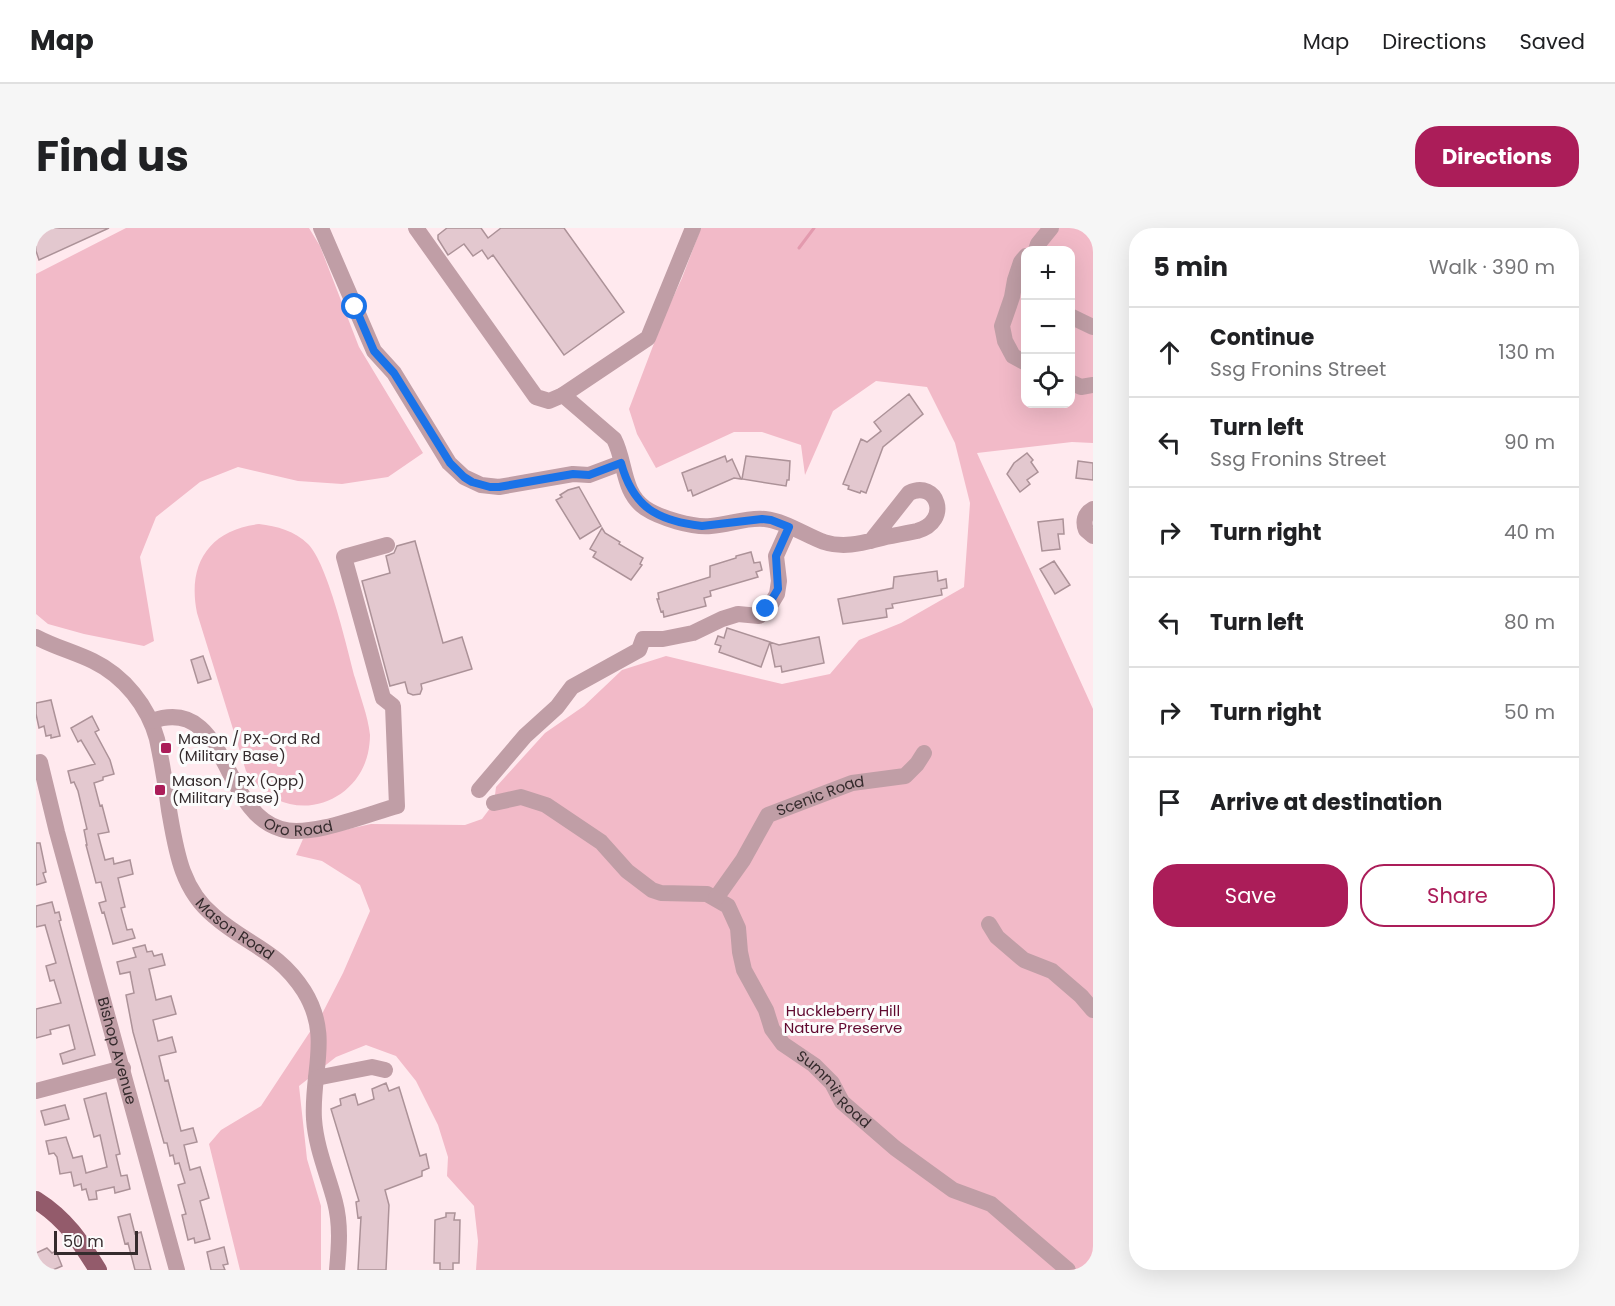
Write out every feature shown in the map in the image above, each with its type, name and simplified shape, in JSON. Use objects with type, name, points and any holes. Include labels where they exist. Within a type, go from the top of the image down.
[{"type":"main road","points":[[36,1200],[48,1207],[72,1230],[98,1270]]},
{"type":"street","points":[[321,228],[374,351],[394,373],[450,463],[464,477],[481,485],[499,487],[573,474],[589,475],[621,463]]},
{"type":"street","points":[[416,228],[536,397],[549,401],[563,395],[648,338],[693,228]]},
{"type":"street","points":[[1037,246],[1051,228]]},
{"type":"street","points":[[1021,262],[1002,326],[1005,342],[1013,356],[1021,360]]},
{"type":"street","points":[[1075,317],[1093,327]]},
{"type":"street","points":[[1075,384],[1081,387],[1093,385]]},
{"type":"street","points":[[563,395],[614,439],[619,448],[627,483],[633,494],[645,508],[655,513],[702,526],[771,520],[832,544],[859,544],[871,541]]},
{"type":"street","points":[[1093,509],[1084,520],[1086,530],[1093,536]]},
{"type":"street","points":[[479,790],[525,736],[541,719],[557,707],[572,687],[639,650],[644,639],[663,639],[693,633],[738,614],[759,616],[777,594],[779,581],[776,556],[789,527]]},
{"type":"street","name":"Oro Road","points":[[152,721],[181,717],[199,725],[211,739],[246,802],[271,826],[305,831],[398,806],[393,706],[383,698],[344,557],[387,545]]},
{"type":"street","name":"Mason Road","points":[[36,638],[95,662],[113,674],[136,696],[152,721],[162,764],[177,854],[183,875],[193,893],[226,927],[274,957],[287,968],[304,992],[315,1016],[320,1046],[314,1105],[315,1130],[339,1220],[337,1270]]},
{"type":"street","name":"Scenic Road","points":[[716,898],[743,860],[768,815],[852,783],[905,776],[924,753]]},
{"type":"street","name":"Bishop Avenue","points":[[36,763],[40,762],[57,832],[177,1270]]},
{"type":"street","points":[[494,803],[522,797],[546,805],[601,842],[627,870],[652,890],[661,893],[707,894],[716,898]]},
{"type":"street","name":"Summit Road","points":[[716,898],[728,906],[738,928],[744,970],[766,1010],[772,1029],[783,1044],[814,1065],[832,1083],[842,1102],[894,1148],[953,1190],[991,1204],[1068,1270]]},
{"type":"street","points":[[989,924],[997,937],[1024,960],[1052,971],[1081,996],[1093,1010]]},
{"type":"street","points":[[316,1078],[336,1076],[372,1067],[385,1070]]},
{"type":"street","points":[[36,1091],[123,1068]]},
{"type":"green space","points":[[126,228],[309,228],[320,246],[359,347],[423,453],[388,477],[342,484],[298,481],[238,467],[200,482],[156,517],[140,557],[154,641],[144,646],[48,624],[36,614],[36,274]]},
{"type":"green space","name":"Huckleberry Hill Nature Preserve","points":[[701,228],[1093,228],[1093,443],[1072,442],[977,453],[1093,709],[1093,1270],[476,1270],[478,1241],[474,1206],[447,1176],[448,1157],[438,1125],[416,1081],[396,1056],[366,1045],[336,1057],[299,1086],[307,1159],[321,1206],[321,1270],[240,1270],[209,1144],[221,1130],[261,1106],[323,1012],[370,911],[360,885],[322,861],[296,855],[303,839],[371,824],[465,825],[482,819],[494,803],[496,787],[545,733],[584,706],[622,670],[666,656],[782,684],[830,674],[859,640],[901,623],[964,587],[970,503],[955,443],[927,387],[876,381],[833,411],[805,475],[801,445],[762,432],[734,432],[656,468],[637,434],[629,409]]},
{"type":"green space","points":[[259,524],[292,532],[303,539],[315,554],[330,587],[368,721],[370,742],[363,768],[345,791],[319,804],[305,806],[276,799],[259,787],[246,771],[197,613],[195,579],[205,552],[227,534]]},
{"type":"building","points":[[52,228],[109,228],[39,260],[36,251],[36,235]]},
{"type":"building","points":[[447,228],[481,228],[488,238],[501,228],[564,228],[624,312],[564,355],[493,255],[488,259],[482,250],[473,256],[464,244],[448,255],[438,239],[438,235]]},
{"type":"building","points":[[909,394],[923,414],[883,447],[866,493],[848,489],[849,486],[843,484],[861,439],[867,442],[881,431],[874,422]]},
{"type":"building","points":[[1027,453],[1038,472],[1027,480],[1030,484],[1020,492],[1007,474],[1014,463]]},
{"type":"building","points":[[725,456],[727,462],[732,459],[741,479],[734,478],[693,496],[691,490],[688,491],[682,473]]},
{"type":"building","points":[[746,456],[790,461],[789,480],[786,486],[742,479]]},
{"type":"building","points":[[1078,461],[1093,463],[1093,480],[1076,478]]},
{"type":"building","points":[[579,487],[601,526],[580,539],[556,500],[568,490]]},
{"type":"building","points":[[1063,519],[1064,534],[1058,534],[1060,549],[1042,551],[1038,522]]},
{"type":"building","points":[[602,528],[605,533],[620,542],[619,544],[643,558],[640,564],[642,565],[631,580],[593,557],[596,552],[590,549]]},
{"type":"building","points":[[415,541],[443,643],[462,637],[472,669],[421,684],[420,694],[413,695],[408,693],[405,682],[390,686],[362,581],[390,573],[386,556],[394,553],[397,546]]},
{"type":"building","points":[[751,552],[754,563],[760,562],[762,570],[756,572],[758,577],[710,591],[711,596],[704,598],[706,606],[664,617],[657,599],[659,599],[658,593],[710,577],[710,566]]},
{"type":"building","points":[[1054,561],[1070,585],[1055,594],[1040,569]]},
{"type":"building","points":[[937,571],[938,581],[946,579],[947,588],[941,589],[942,595],[892,604],[893,608],[886,609],[887,617],[843,624],[838,599],[893,588],[894,577]]},
{"type":"building","points":[[727,628],[770,642],[761,667],[719,652],[721,646],[715,644],[718,636],[724,638]]},
{"type":"building","points":[[819,637],[824,663],[782,672],[781,666],[775,667],[770,642],[779,645]]},
{"type":"building","points":[[203,656],[211,679],[198,683],[191,660]]},
{"type":"building","points":[[51,700],[60,736],[51,738],[51,735],[46,736],[44,726],[39,728],[36,703]]},
{"type":"building","points":[[92,716],[99,730],[95,732],[110,760],[114,774],[94,783],[109,832],[98,834],[105,860],[113,858],[114,864],[130,860],[133,874],[118,878],[125,907],[121,908],[127,930],[132,929],[135,938],[113,944],[104,912],[102,913],[99,903],[106,901],[101,882],[96,883],[86,845],[84,830],[87,829],[78,791],[74,782],[71,783],[68,771],[95,764],[81,740],[78,742],[71,728]]},
{"type":"building","points":[[36,843],[40,843],[46,882],[36,885]]},
{"type":"building","points":[[52,902],[55,913],[59,912],[61,920],[59,921],[95,1055],[63,1064],[60,1054],[75,1049],[69,1025],[50,1030],[51,1034],[36,1038],[36,1009],[61,1003],[54,980],[50,981],[46,966],[56,963],[45,925],[36,927],[36,906]]},
{"type":"building","points":[[145,945],[147,952],[152,951],[154,956],[162,954],[165,965],[149,969],[156,1000],[171,996],[176,1014],[153,1020],[158,1041],[172,1037],[176,1052],[159,1056],[165,1081],[168,1080],[181,1131],[193,1128],[197,1142],[184,1145],[190,1170],[200,1167],[209,1198],[200,1201],[210,1239],[195,1243],[194,1238],[188,1240],[182,1215],[186,1214],[178,1185],[185,1183],[179,1163],[175,1164],[173,1155],[170,1156],[167,1143],[164,1143],[133,1032],[126,995],[134,993],[130,972],[120,974],[117,962],[136,957],[133,948]]},
{"type":"building","points":[[386,1083],[389,1091],[399,1087],[420,1156],[426,1154],[429,1168],[422,1171],[422,1176],[385,1190],[389,1205],[386,1270],[358,1270],[361,1217],[358,1218],[356,1202],[359,1201],[331,1109],[341,1105],[340,1099],[355,1094],[358,1105],[374,1099],[372,1089]]},
{"type":"building","points":[[106,1093],[120,1154],[116,1155],[121,1176],[127,1175],[130,1189],[115,1193],[114,1187],[96,1191],[97,1199],[89,1200],[86,1189],[82,1190],[81,1184],[74,1186],[71,1172],[60,1174],[57,1157],[54,1153],[49,1154],[46,1141],[66,1137],[73,1158],[82,1156],[86,1173],[107,1167],[100,1135],[94,1137],[84,1099]]},
{"type":"building","points":[[65,1105],[69,1119],[45,1125],[41,1111]]},
{"type":"building","points":[[446,1213],[455,1213],[454,1220],[460,1220],[459,1263],[453,1263],[453,1270],[440,1270],[440,1263],[434,1263],[435,1220],[446,1217]]},
{"type":"building","points":[[130,1214],[135,1234],[141,1232],[151,1270],[135,1270],[128,1243],[125,1244],[118,1217]]},
{"type":"building","points":[[224,1247],[228,1264],[223,1265],[225,1270],[211,1270],[207,1252]]},
{"type":"building","points":[[47,1248],[52,1253],[56,1251],[62,1266],[53,1270],[36,1270],[36,1253]]},
{"type":"waterway","points":[[799,248],[814,228]]},
{"type":"place","name":"Mason / PX-Ord Rd (Military Base)","points":[[166,748]]},
{"type":"place","name":"Mason / PX (Opp) (Military Base)","points":[[160,790]]},
{"type":"route","points":[[355,307],[374,351],[394,373],[450,463],[472,482],[499,487],[573,474],[589,475],[621,463],[633,494],[645,508],[655,513],[702,526],[762,519],[789,527],[776,556],[779,581],[777,594],[766,609]]}]
